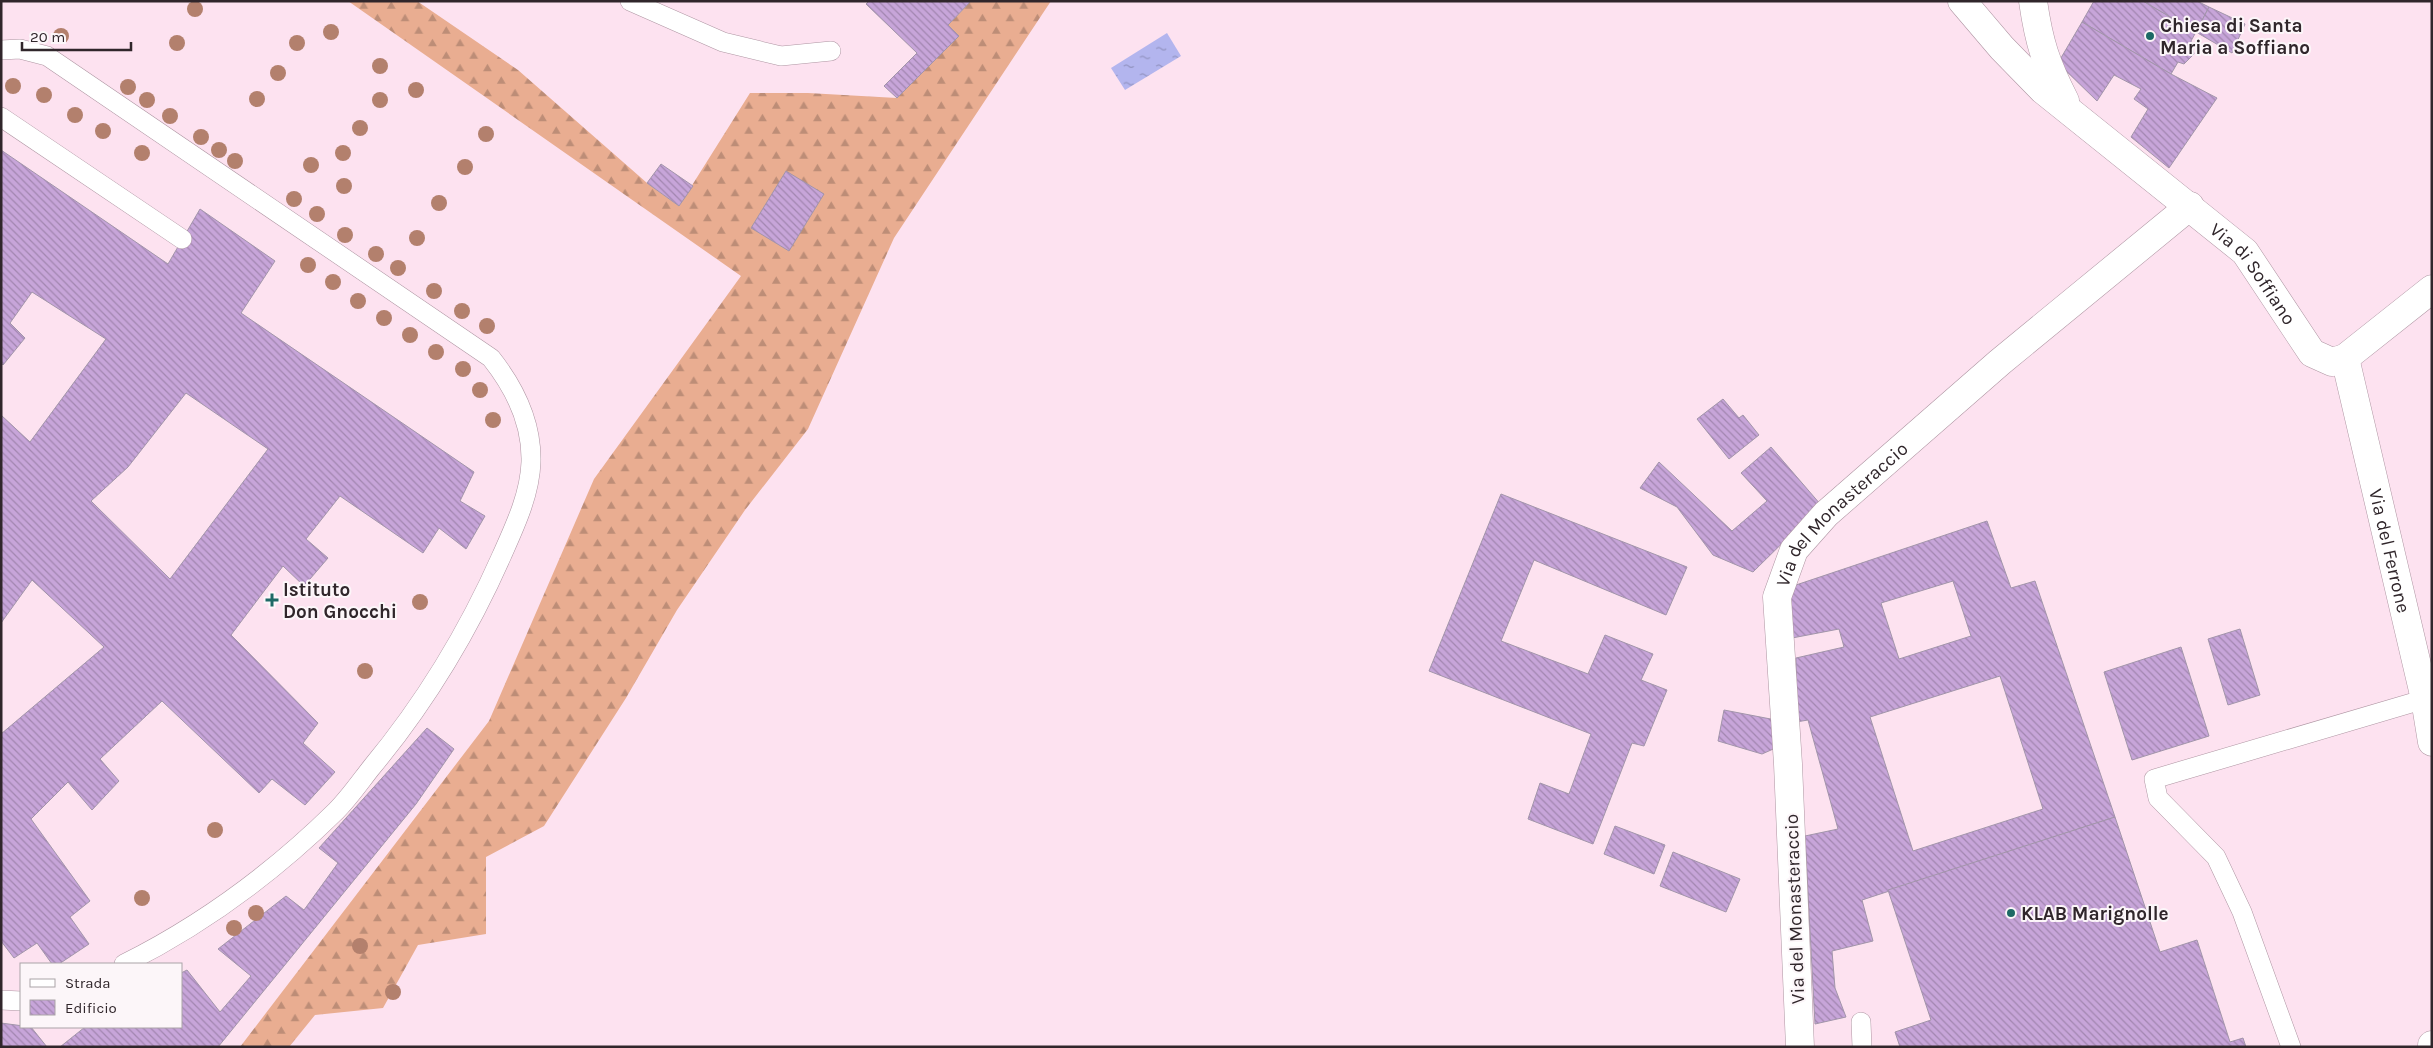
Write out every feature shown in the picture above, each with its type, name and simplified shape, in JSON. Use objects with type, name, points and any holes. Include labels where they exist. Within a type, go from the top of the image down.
[{"type":"street","name":"Via di Soffiano","points":[[1962,1],[2009,55],[2043,90],[2245,252],[2312,354],[2332,362],[2345,358]]},
{"type":"street","name":"Via di Soffiano","points":[[2033,1],[2039,40],[2049,70],[2071,111]]},
{"type":"street","name":"Via del Monasteraccio","points":[[1800,1047],[1788,764],[1777,597],[1794,550],[1826,514],[2000,362],[2190,206]]},
{"type":"street","points":[[2345,358],[2432,289]]},
{"type":"street","name":"Via del Ferrone","points":[[2345,358],[2424,699],[2432,742]]},
{"type":"lane","points":[[630,1],[723,42],[782,56],[831,51]]},
{"type":"lane","points":[[1,50],[20,49],[47,56],[491,358],[513,390],[524,415],[529,439],[531,462],[527,491],[518,517],[478,608],[441,672],[390,746],[338,809],[272,868],[216,911],[161,946],[126,963]]},
{"type":"lane","points":[[1,117],[182,239]]},
{"type":"lane","points":[[2291,1047],[2242,912],[2216,858],[2158,798],[2154,779],[2424,699]]},
{"type":"lane","points":[[1,1000],[20,1001]]},
{"type":"lane","points":[[1861,1022],[1862,1047]]},
{"type":"green space","points":[[348,1],[417,1],[518,70],[647,183],[679,206],[750,93],[808,93],[897,98],[958,36],[948,25],[971,1],[1051,1],[894,238],[808,429],[745,510],[677,610],[626,698],[544,826],[486,857],[486,934],[418,945],[383,1008],[315,1015],[289,1047],[240,1047],[489,721],[594,479],[741,276]]},
{"type":"water","points":[[1167,33],[1181,56],[1125,90],[1111,68]]},
{"type":"building","points":[[869,1],[971,1],[948,25],[959,36],[897,98],[884,86],[917,53],[866,4]]},
{"type":"building","name":"Chiesa di Santa Maria a Soffiano","points":[[2094,1],[2143,1],[2196,32],[2191,41],[2194,54],[2184,64],[2178,62],[2171,74],[2082,22]]},
{"type":"building","points":[[2143,1],[2197,1],[2209,7],[2196,32]]},
{"type":"building","points":[[2209,7],[2245,24],[2232,53],[2196,32]]},
{"type":"building","points":[[2082,22],[2171,74],[2217,98],[2169,168],[2131,137],[2148,109],[2134,99],[2141,89],[2114,75],[2097,101],[2058,63]]},
{"type":"building","points":[[1,150],[168,264],[200,209],[275,261],[241,313],[474,472],[460,501],[485,516],[466,549],[439,528],[423,553],[340,496],[306,539],[328,558],[304,586],[283,566],[231,635],[318,723],[303,743],[335,772],[305,805],[272,779],[259,793],[162,701],[100,759],[119,781],[92,810],[68,782],[31,819],[90,901],[70,917],[89,944],[60,963],[51,963],[37,943],[14,958],[1,941],[1,734],[104,647],[32,580],[1,623],[1,415],[30,442],[106,339],[32,292],[10,323],[25,338],[3,365],[1,363]],"holes":[[[186,393],[268,449],[170,579],[91,501],[128,467]]]},
{"type":"building","points":[[661,164],[693,186],[679,206],[647,183]]},
{"type":"building","points":[[786,171],[824,194],[789,251],[751,228]]},
{"type":"building","points":[[1723,399],[1739,418],[1743,415],[1759,435],[1729,459],[1697,419]]},
{"type":"building","points":[[1771,447],[1821,505],[1753,572],[1713,555],[1677,507],[1640,488],[1659,462],[1732,531],[1767,501],[1741,473]]},
{"type":"building","points":[[1501,494],[1687,567],[1666,615],[1534,560],[1501,641],[1588,674],[1605,635],[1653,654],[1641,680],[1667,690],[1644,746],[1632,743],[1593,844],[1528,819],[1540,783],[1569,794],[1591,734],[1429,671]]},
{"type":"building","points":[[1987,521],[2011,588],[2035,581],[2115,817],[1862,900],[1873,941],[1832,951],[1835,988],[1846,1017],[1815,1024],[1805,836],[1838,829],[1808,720],[1796,722],[1796,658],[1844,647],[1839,629],[1792,638],[1790,587]],"holes":[[[1953,581],[1971,636],[1899,659],[1881,603]],[[2000,676],[2043,809],[1913,851],[1870,717]]]},
{"type":"building","points":[[2240,629],[2260,695],[2228,705],[2208,639]]},
{"type":"building","points":[[2181,647],[2209,736],[2132,760],[2104,672]]},
{"type":"building","points":[[1724,710],[1781,721],[1780,746],[1762,754],[1718,741]]},
{"type":"building","points":[[427,728],[454,749],[416,804],[218,1047],[60,1047],[84,1028],[182,1028],[182,972],[187,970],[220,1012],[251,976],[218,949],[286,896],[304,910],[338,863],[319,848]]},
{"type":"building","points":[[2115,817],[2160,952],[2197,940],[2230,1042],[2243,1038],[2246,1047],[1900,1047],[1895,1032],[1931,1020],[1888,890]]},
{"type":"building","points":[[1615,826],[1665,845],[1654,874],[1604,854]]},
{"type":"building","points":[[1673,852],[1740,879],[1726,912],[1660,886]]},
{"type":"building","points":[[1,1023],[20,1026],[20,1028],[32,1028],[47,1047],[1,1047]]},
{"type":"place","name":"Chiesa di Santa Maria a Soffiano","points":[[2150,36]]},
{"type":"place","name":"Istituto Don Gnocchi","points":[[272,600]]},
{"type":"place","name":"KLAB Marignolle","points":[[2011,913]]}]
